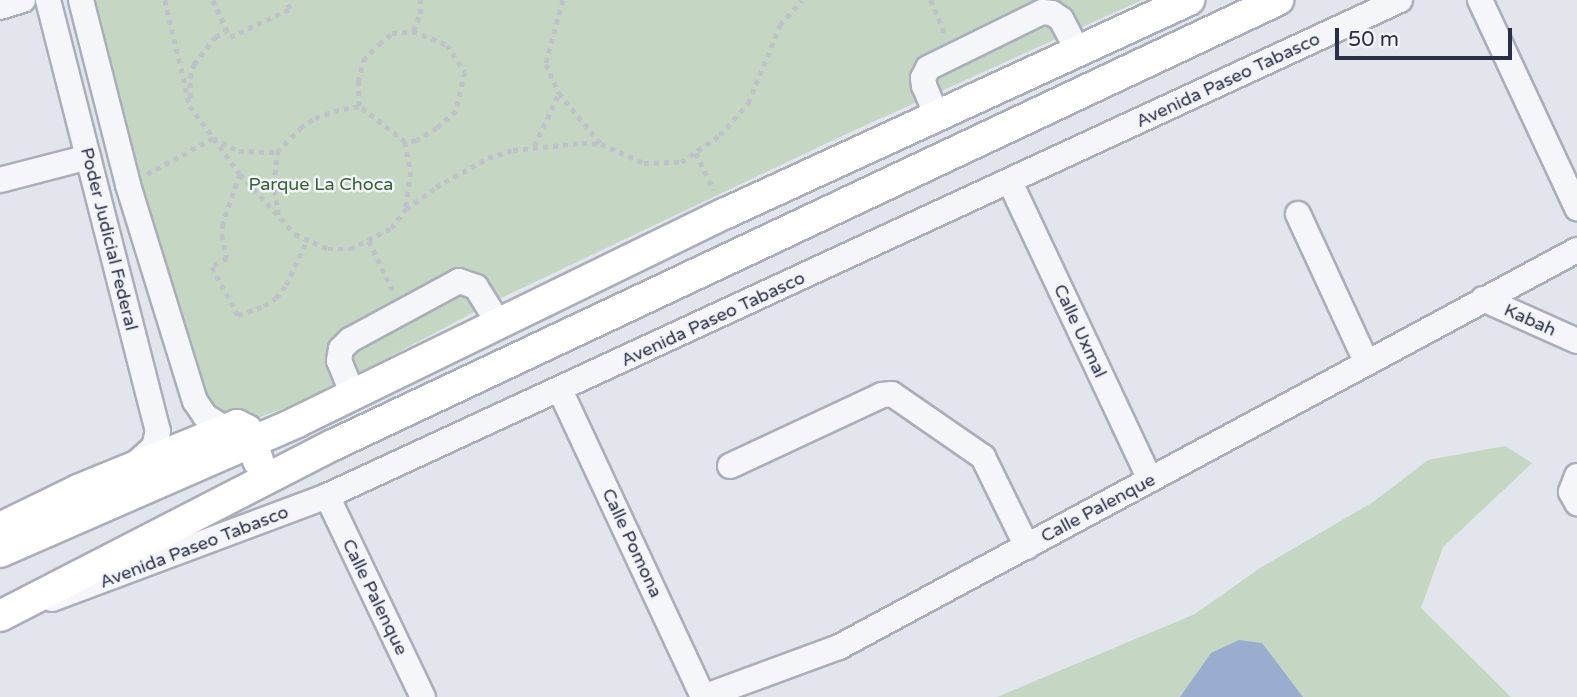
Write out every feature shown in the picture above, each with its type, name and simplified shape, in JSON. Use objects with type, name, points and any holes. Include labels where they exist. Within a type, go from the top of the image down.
[{"type":"main road","points":[[0,552],[253,443],[726,213],[1189,0]]},
{"type":"main road","name":"Avenida Paseo Tabasco","points":[[7,612],[264,480],[1278,0]]},
{"type":"main road","points":[[0,528],[33,510],[131,468],[242,425],[253,443],[264,480]]},
{"type":"street","points":[[0,6],[23,0]]},
{"type":"street","name":"Poder Judicial Federal","points":[[48,0],[158,431],[154,447],[131,468]]},
{"type":"street","name":"Poder Judicial Federal","points":[[81,0],[128,185],[195,401],[205,416],[226,429]]},
{"type":"street","name":"Avenida Paseo Tabasco","points":[[7,612],[74,594],[327,496],[1401,0]]},
{"type":"street","points":[[1480,0],[1577,208]]},
{"type":"street","points":[[936,116],[923,78],[928,68],[1042,12],[1052,13],[1061,19],[1078,51]]},
{"type":"street","points":[[0,180],[88,157]]},
{"type":"street","name":"Calle Uxmal","points":[[1010,181],[1150,480]]},
{"type":"street","points":[[1298,214],[1366,361]]},
{"type":"street","name":"Calle Palenque","points":[[703,697],[831,651],[1366,361],[1577,250]]},
{"type":"street","points":[[353,395],[339,361],[341,349],[350,340],[459,281],[476,287],[499,324]]},
{"type":"street","name":"Kabah","points":[[1483,299],[1577,341]]},
{"type":"street","name":"Calle Pomona","points":[[560,390],[703,697]]},
{"type":"street","points":[[730,466],[882,395],[892,394],[983,457],[1027,547]]},
{"type":"street","points":[[1577,476],[1571,492],[1577,503]]},
{"type":"street","name":"Calle Palenque","points":[[327,496],[423,697]]},
{"type":"path","points":[[165,0],[190,106],[240,174],[295,233],[328,249],[350,249],[369,242],[390,228],[406,209],[436,187],[488,158],[534,147],[601,144],[644,163],[681,162],[720,135],[748,103],[780,25],[802,0]]},
{"type":"path","points":[[213,0],[230,37],[290,9],[285,0]]},
{"type":"path","points":[[413,31],[420,15],[420,0]]},
{"type":"path","points":[[564,0],[546,64],[559,93],[601,144]]},
{"type":"path","points":[[931,0],[954,55]]},
{"type":"path","points":[[190,106],[190,78],[194,64],[215,37],[227,30]]},
{"type":"path","points":[[359,106],[358,82],[363,60],[392,33],[413,31],[447,45],[465,72],[456,111],[437,128],[416,141],[405,142]]},
{"type":"path","points":[[534,147],[559,93]]},
{"type":"path","points":[[279,216],[274,185],[277,152],[300,128],[315,118],[359,106],[405,142],[411,172],[406,209]]},
{"type":"path","points":[[128,185],[213,138]]},
{"type":"path","points":[[213,138],[239,150],[277,152]]},
{"type":"path","points":[[696,153],[726,213]]},
{"type":"path","points":[[240,174],[223,223],[222,235],[227,258],[212,267],[237,315],[264,306],[276,298],[286,285],[307,240]]},
{"type":"path","points":[[369,242],[402,311]]},
{"type":"green space","name":"Parque La Choca","points":[[81,0],[1142,0],[844,135],[497,300],[308,400],[226,429],[205,416]]},
{"type":"green space","points":[[1505,446],[1532,463],[1443,547],[1421,608],[1511,697],[997,697],[1195,614],[1260,568],[1373,502],[1428,460]]},
{"type":"water","points":[[1239,640],[1262,643],[1303,697],[1180,697],[1211,653]]}]
